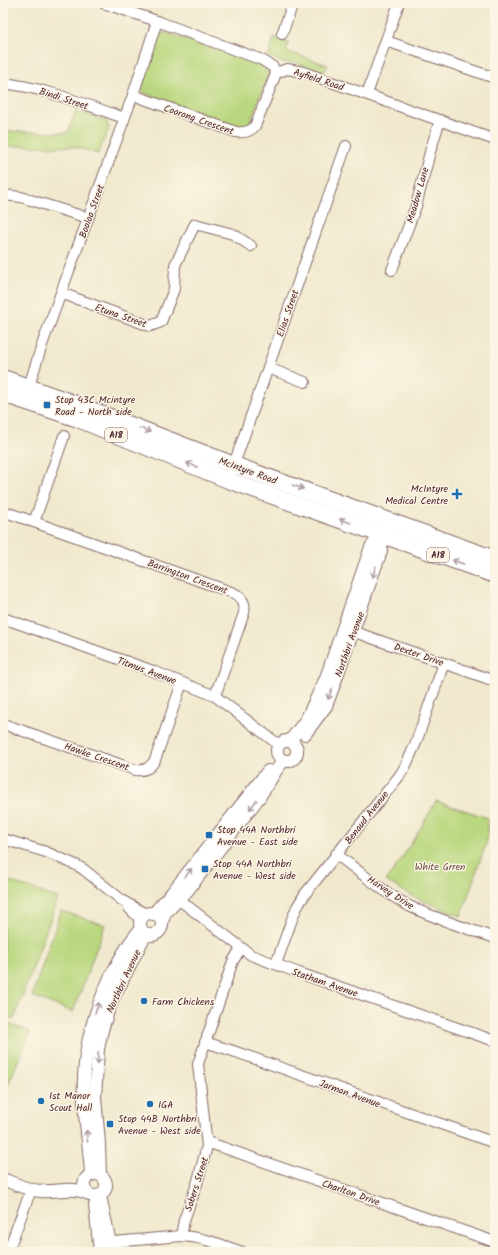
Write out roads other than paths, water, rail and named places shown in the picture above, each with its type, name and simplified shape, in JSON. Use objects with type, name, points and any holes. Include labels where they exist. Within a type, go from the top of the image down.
[{"type":"main road","name":"McIntyre Road","points":[[3,378],[26,394],[78,419],[231,472],[308,491],[385,527],[495,575]]},
{"type":"main road","name":"McIntyre Road","points":[[3,394],[26,394]]},
{"type":"main road","name":"McIntyre Road","points":[[385,527],[495,559]]},
{"type":"street","points":[[103,3],[157,21],[262,60],[273,67],[276,72]]},
{"type":"street","points":[[282,34],[293,3]]},
{"type":"street","points":[[367,94],[399,3]]},
{"type":"street","name":"Booloo Street","points":[[26,394],[133,95],[157,21]]},
{"type":"street","points":[[386,41],[495,78]]},
{"type":"street","name":"Ayfield Road","points":[[276,72],[287,69],[295,70],[495,140]]},
{"type":"street","name":"Coorong Crescent","points":[[133,95],[236,132],[244,133],[253,129],[255,126],[276,72]]},
{"type":"street","name":"Bindi Street","points":[[3,83],[26,86],[46,91],[124,118]]},
{"type":"street","name":"Meadow Lane","points":[[392,270],[416,206],[440,120]]},
{"type":"street","name":"Elias Street","points":[[231,472],[346,146]]},
{"type":"street","points":[[3,195],[21,198],[88,218]]},
{"type":"street","name":"Etuna Street","points":[[61,293],[150,326],[161,322],[174,289],[175,265],[195,224],[233,234],[250,246]]},
{"type":"street","points":[[268,368],[305,382]]},
{"type":"street","points":[[34,522],[64,436]]},
{"type":"street","name":"Barrington Crescent","points":[[3,511],[234,593],[241,597],[244,604],[244,613],[215,696]]},
{"type":"street","name":"Northbri Avenue","points":[[105,1247],[102,1207],[93,1186],[99,1143],[96,1097],[100,1042],[111,1002],[145,936],[149,922],[165,914],[176,897],[260,796],[275,772],[285,750],[326,706],[349,630],[381,550],[385,527]]},
{"type":"street","name":"Titmus Avenue","points":[[3,618],[153,671],[215,696],[285,750]]},
{"type":"street","name":"Dexter Drive","points":[[349,630],[495,681]]},
{"type":"street","name":"Benaud Avenue","points":[[276,964],[296,907],[336,854],[400,775],[406,765],[415,745],[444,663]]},
{"type":"street","name":"Hawke Crescent","points":[[3,724],[136,770],[144,770],[151,766],[155,760],[182,683]]},
{"type":"street","points":[[3,838],[46,852],[83,869],[149,922]]},
{"type":"street","name":"Harvey Drive","points":[[336,854],[387,892],[421,912],[495,938]]},
{"type":"street","name":"Statham Avenue","points":[[176,897],[251,955],[495,1041]]},
{"type":"street","name":"Sobers Street","points":[[181,1236],[184,1220],[205,1156],[207,1142],[198,1064],[233,962],[241,948]]},
{"type":"street","name":"Jarman Avenue","points":[[205,1042],[495,1143]]},
{"type":"street","name":"Charlton Drive","points":[[207,1142],[495,1242]]},
{"type":"street","points":[[3,1179],[40,1192],[70,1189],[79,1190],[93,1186]]},
{"type":"street","points":[[9,1252],[31,1190]]},
{"type":"street","points":[[105,1247],[181,1236],[202,1238],[224,1249],[242,1252]]},
{"type":"place","name":"Stop 43C Mcintyre Road - North side","points":[[47,405]]},
{"type":"place","name":"McIntyre Medical Centre","points":[[457,494]]},
{"type":"place","name":"Stop 44A Northbri Avenue - East side","points":[[209,835]]},
{"type":"place","name":"Stop 44A Northbri Avenue - West side","points":[[205,869]]},
{"type":"place","name":"Farm Chickens","points":[[144,1001]]},
{"type":"place","name":"1st Manor Scout Hall","points":[[41,1101]]},
{"type":"place","name":"IGA","points":[[150,1104]]},
{"type":"place","name":"Stop 44B Northbri Avenue - West side","points":[[110,1124]]},
{"type":"park label","name":"White Grren","points":[[440,866]]}]
